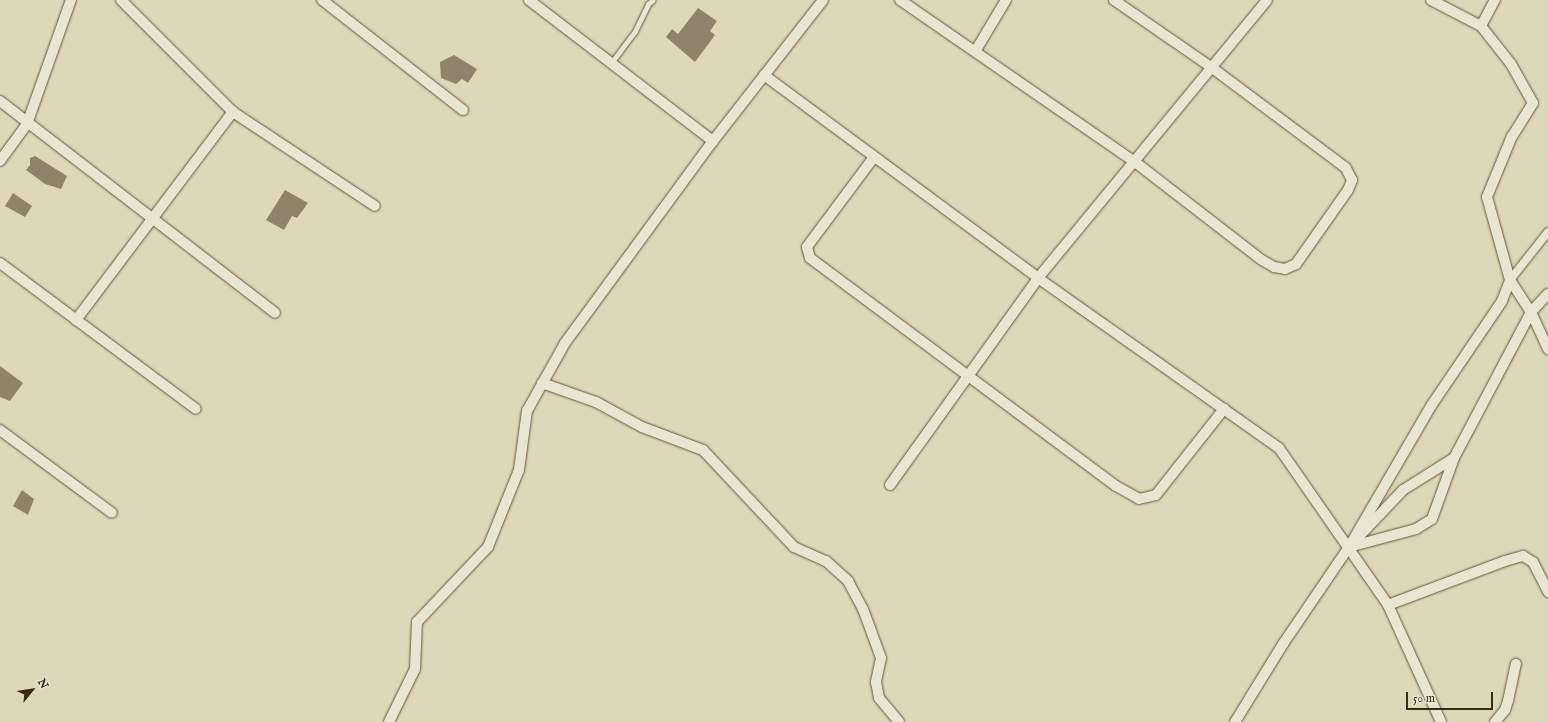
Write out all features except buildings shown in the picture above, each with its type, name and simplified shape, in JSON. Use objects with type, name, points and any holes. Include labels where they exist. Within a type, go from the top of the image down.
[{"type":"street","points":[[0,160],[27,124],[71,0]]},
{"type":"street","points":[[121,0],[233,112],[375,206]]},
{"type":"street","points":[[322,0],[463,110]]},
{"type":"street","points":[[529,0],[712,141]]},
{"type":"street","points":[[389,722],[415,669],[417,622],[488,547],[519,470],[527,411],[565,343],[712,141],[823,0]]},
{"type":"street","points":[[900,0],[976,50],[1135,162],[1262,260],[1274,267],[1285,270],[1296,264],[1348,190],[1352,180],[1346,168],[1211,67],[1114,0]]},
{"type":"street","points":[[976,50],[1006,0]]},
{"type":"street","points":[[890,485],[969,378],[1038,278],[1267,0]]},
{"type":"street","points":[[1431,0],[1481,26],[1512,64],[1532,103],[1512,136],[1487,197],[1510,280],[1531,312],[1548,349]]},
{"type":"street","points":[[1481,26],[1495,0]]},
{"type":"street","points":[[764,75],[1038,278],[1279,448],[1388,605],[1441,722]]},
{"type":"street","points":[[0,101],[27,124],[275,313]]},
{"type":"street","points":[[76,320],[153,220],[233,112]]},
{"type":"street","points":[[874,157],[807,247],[810,258],[969,378],[1116,486],[1139,500],[1156,496],[1224,409]]},
{"type":"street","points":[[1235,722],[1283,644],[1349,547],[1431,406],[1502,301],[1510,280],[1548,232]]},
{"type":"street","points":[[0,264],[196,409]]},
{"type":"street","points":[[1349,547],[1416,529],[1432,519],[1454,458],[1531,312],[1548,294]]},
{"type":"street","points":[[542,383],[596,402],[642,427],[703,450],[794,547],[826,561],[848,581],[863,609],[881,658],[876,682],[879,698],[899,722]]},
{"type":"street","points":[[0,430],[112,513]]},
{"type":"street","points":[[1349,547],[1403,490],[1454,458]]},
{"type":"street","points":[[1388,605],[1505,561],[1523,556],[1533,562],[1548,592]]},
{"type":"street","points":[[1495,722],[1507,706],[1516,664]]},
{"type":"lane","points":[[611,63],[635,30],[648,4],[653,0]]}]
